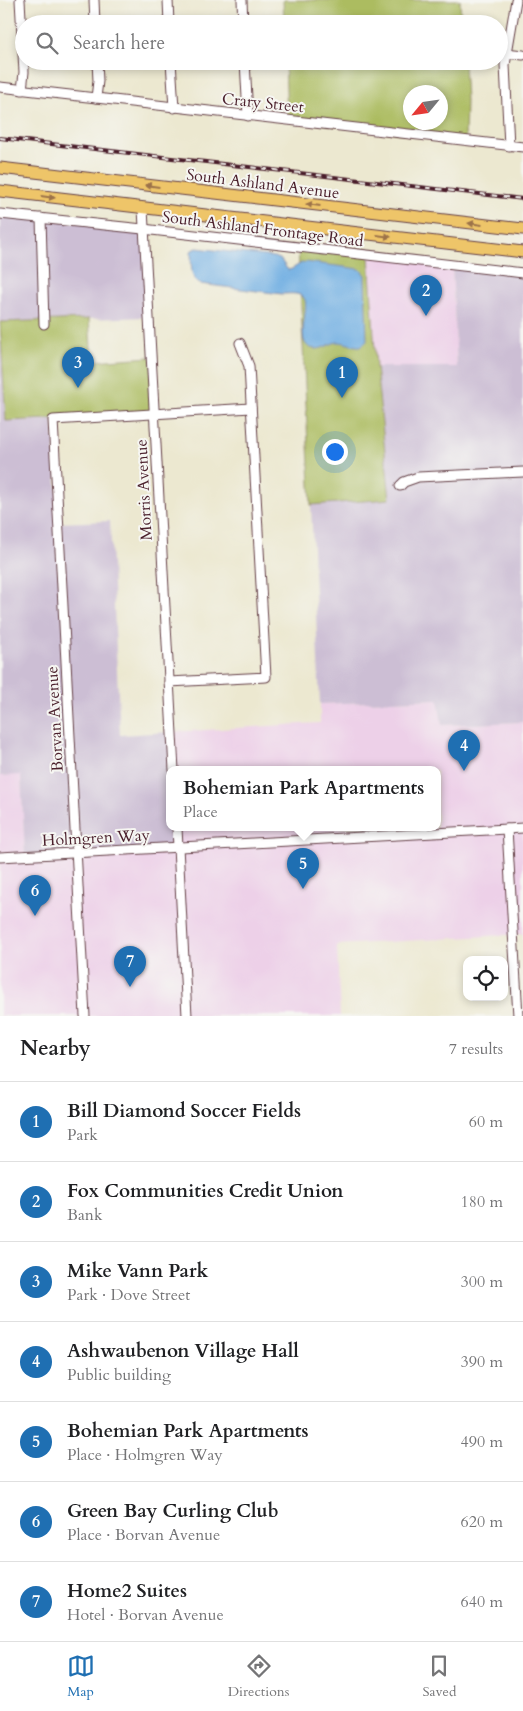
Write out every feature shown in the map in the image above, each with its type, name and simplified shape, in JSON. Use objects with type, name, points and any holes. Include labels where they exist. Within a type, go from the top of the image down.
[{"type":"main road","name":"South Ashland Avenue","points":[[0,168],[523,229]]},
{"type":"main road","points":[[0,172],[27,171]]},
{"type":"main road","points":[[0,191],[523,252]]},
{"type":"street","points":[[20,0],[21,15]]},
{"type":"street","points":[[94,0],[95,15]]},
{"type":"street","points":[[168,0],[169,15]]},
{"type":"street","points":[[242,0],[243,15]]},
{"type":"street","points":[[508,42],[516,0]]},
{"type":"street","points":[[508,52],[523,55]]},
{"type":"street","points":[[22,90],[24,70]]},
{"type":"street","points":[[96,98],[97,70]]},
{"type":"street","points":[[172,70],[174,108]]},
{"type":"street","points":[[245,70],[248,116]]},
{"type":"street","points":[[505,70],[510,146]]},
{"type":"street","name":"Crary Street","points":[[0,88],[523,147]]},
{"type":"street","name":"Morris Avenue","points":[[143,209],[174,766]]},
{"type":"street","name":"South Ashland Frontage Road","points":[[0,214],[523,273]]},
{"type":"street","points":[[41,218],[44,324]]},
{"type":"street","points":[[169,682],[266,677],[249,366],[240,343]]},
{"type":"street","points":[[154,414],[252,408]]},
{"type":"street","name":"Borvan Avenue","points":[[85,1016],[53,420],[154,414]]},
{"type":"street","points":[[400,486],[404,482],[418,477],[523,472]]},
{"type":"street","name":"Holmgren Way","points":[[0,857],[523,828]]},
{"type":"street","points":[[507,829],[518,1016]]},
{"type":"street","points":[[177,831],[187,1016]]},
{"type":"shaded area","points":[[0,214],[143,229],[148,317],[1,322],[6,421],[53,420],[59,523],[110,521],[120,735],[171,732],[174,766],[166,766],[166,831],[177,831],[178,847],[25,856],[21,775],[0,776]]},
{"type":"shaded area","points":[[369,255],[452,265],[457,367],[376,367]]},
{"type":"shaded area","points":[[452,265],[523,273],[523,722],[442,725],[438,699],[320,704],[311,505],[390,498],[376,367],[457,367]]},
{"type":"shaded area","points":[[439,699],[442,725],[523,722],[523,934],[337,945],[340,1016],[0,1016],[0,776],[21,774],[25,855],[166,830],[441,831],[441,766],[174,766],[171,732],[320,723],[320,704]]},
{"type":"green space","points":[[283,0],[460,0],[461,15],[284,15]]},
{"type":"green space","points":[[285,70],[464,70],[465,141],[287,120]]},
{"type":"green space","points":[[298,247],[369,255],[376,367],[390,499],[311,505]]},
{"type":"green space","points":[[89,319],[92,361],[151,357],[154,414],[6,421],[0,322]]},
{"type":"water","points":[[197,248],[274,257],[280,259],[288,270],[306,262],[360,269],[365,275],[367,341],[361,346],[338,342],[319,349],[309,347],[303,335],[306,303],[302,296],[200,284],[194,278],[192,270],[191,252]]},
{"type":"railway","points":[[0,138],[523,199]]},
{"type":"place","name":"Fox Communities Credit Union","points":[[426,316]]},
{"type":"place","name":"Mike Vann Park","points":[[78,388]]},
{"type":"place","name":"Bill Diamond Soccer Fields","points":[[342,398]]},
{"type":"place","name":"Ashwaubenon Village Hall","points":[[464,771]]},
{"type":"place","name":"Bohemian Park Apartments","points":[[303,889]]},
{"type":"place","name":"Green Bay Curling Club","points":[[35,916]]},
{"type":"place","name":"Home2 Suites","points":[[130,987]]}]
